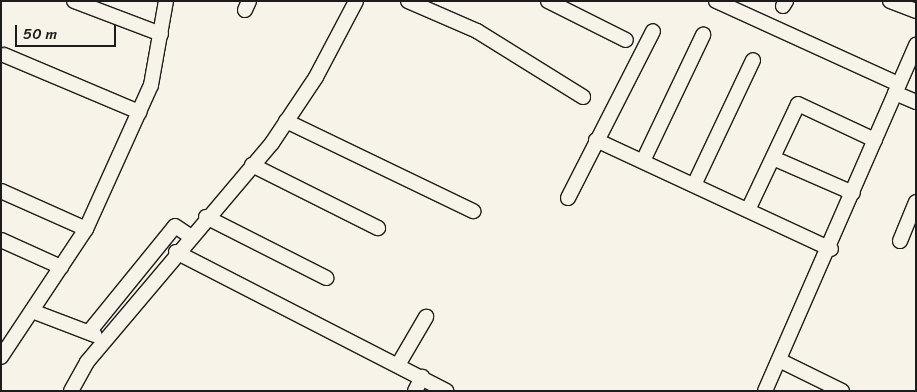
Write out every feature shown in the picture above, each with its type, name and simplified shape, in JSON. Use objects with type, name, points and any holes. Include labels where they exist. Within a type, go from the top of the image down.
[{"type":"street","points":[[74,1],[160,34]]},
{"type":"street","points":[[4,349],[86,229],[151,85],[166,1]]},
{"type":"street","points":[[71,391],[106,338],[176,252],[252,165],[286,121],[316,77],[356,1]]},
{"type":"street","points":[[408,1],[477,31],[582,97]]},
{"type":"street","points":[[548,1],[626,40]]},
{"type":"street","points":[[890,1],[916,11]]},
{"type":"street","points":[[718,2],[896,88],[916,102]]},
{"type":"street","points":[[568,198],[653,31]]},
{"type":"street","points":[[643,161],[703,35]]},
{"type":"street","points":[[765,391],[781,361],[831,249],[896,88],[916,45]]},
{"type":"street","points":[[4,55],[139,112]]},
{"type":"street","points":[[694,185],[754,60]]},
{"type":"street","points":[[748,210],[798,104],[875,140]]},
{"type":"street","points":[[286,121],[473,211]]},
{"type":"street","points":[[596,140],[831,249]]},
{"type":"street","points":[[773,158],[853,194]]},
{"type":"street","points":[[252,165],[378,228]]},
{"type":"street","points":[[1,191],[86,229]]},
{"type":"street","points":[[900,241],[916,202]]},
{"type":"street","points":[[206,217],[326,278]]},
{"type":"street","points":[[89,332],[175,226],[190,236]]},
{"type":"street","points":[[1,240],[61,267]]},
{"type":"street","points":[[176,252],[446,391]]},
{"type":"street","points":[[32,310],[106,338]]},
{"type":"street","points":[[398,365],[426,317]]},
{"type":"street","points":[[781,361],[837,390]]},
{"type":"street","points":[[415,391],[422,377]]}]
